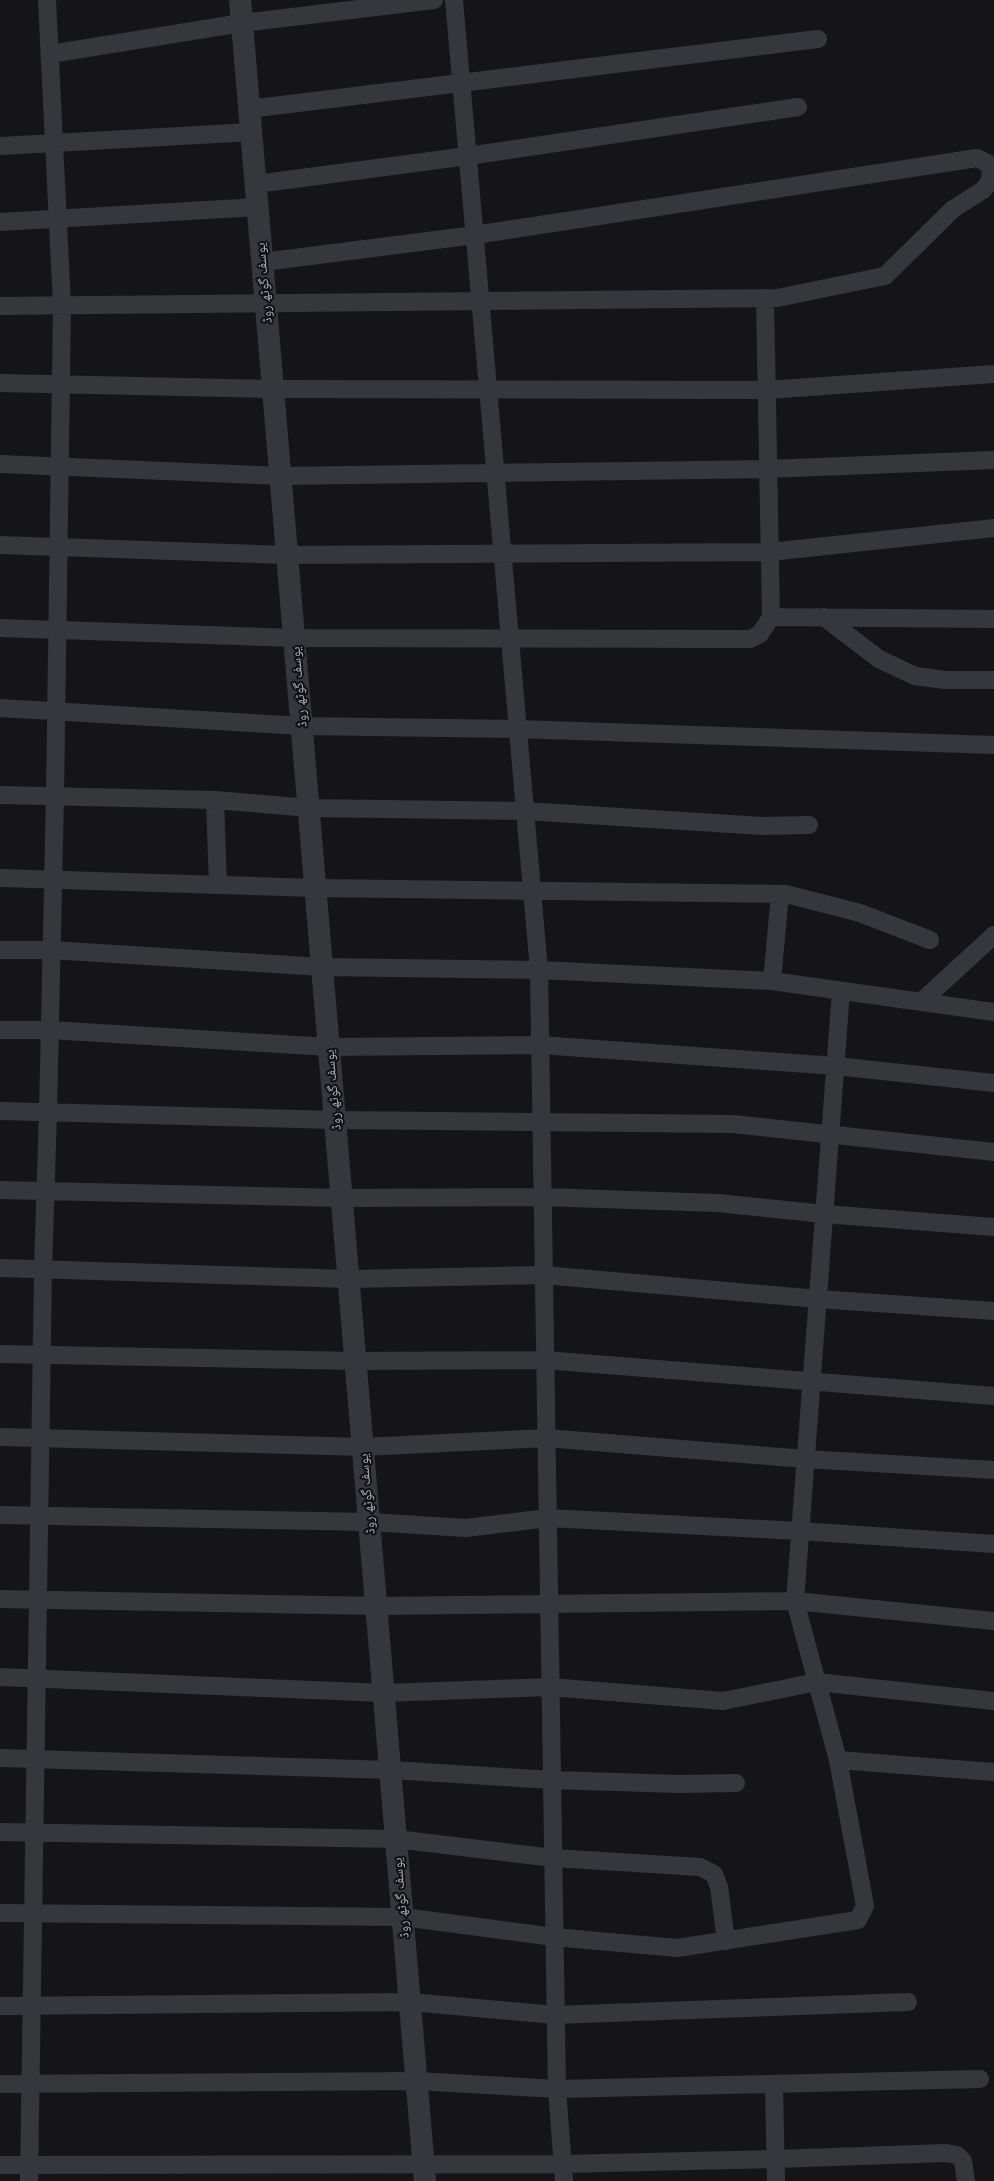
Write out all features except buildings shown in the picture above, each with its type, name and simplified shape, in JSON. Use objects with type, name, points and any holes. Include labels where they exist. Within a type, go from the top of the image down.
[{"type":"street","points":[[29,2173],[44,1191],[52,950],[62,305],[47,0]]},
{"type":"street","name":"یوسف گوٹھ روڈ","points":[[240,0],[425,2173]]},
{"type":"street","points":[[50,54],[242,23],[434,0]]},
{"type":"street","points":[[454,0],[539,970],[557,2088],[564,2172]]},
{"type":"street","points":[[249,109],[818,39]]},
{"type":"street","points":[[256,184],[468,156],[798,107]]},
{"type":"street","points":[[0,146],[252,132]]},
{"type":"street","points":[[0,306],[777,298],[885,276],[953,209],[983,190],[990,180],[991,170],[987,163],[977,158],[475,235],[263,262]]},
{"type":"street","points":[[0,222],[258,207]]},
{"type":"street","points":[[0,628],[295,638],[750,639],[760,634],[771,617],[765,298]]},
{"type":"street","points":[[0,383],[274,389],[767,390],[994,374]]},
{"type":"street","points":[[0,464],[281,476],[768,469],[994,460]]},
{"type":"street","points":[[0,545],[287,555],[770,552],[994,528]]},
{"type":"street","points":[[771,617],[994,619]]},
{"type":"street","points":[[824,617],[879,659],[915,676],[946,680],[994,680]]},
{"type":"street","points":[[0,708],[302,726],[518,730],[994,745]]},
{"type":"street","points":[[0,795],[215,800],[309,808],[525,811],[762,826],[809,825]]},
{"type":"street","points":[[215,800],[218,885]]},
{"type":"street","points":[[0,878],[316,888],[780,894],[860,913],[930,940]]},
{"type":"street","points":[[772,981],[780,894]]},
{"type":"street","points":[[921,1002],[994,935]]},
{"type":"street","points":[[0,950],[52,950],[322,967],[539,970],[772,981],[994,1012]]},
{"type":"street","points":[[0,1912],[403,1917],[554,1937],[678,1948],[858,1920],[866,1906],[838,1760],[795,1600],[842,991]]},
{"type":"street","points":[[0,1030],[50,1030],[329,1047],[540,1045],[836,1066],[994,1083]]},
{"type":"street","points":[[0,1111],[336,1120],[733,1124],[994,1152]]},
{"type":"street","points":[[0,1190],[342,1198],[542,1197],[718,1203],[824,1214],[994,1226]]},
{"type":"street","points":[[0,1268],[349,1280],[544,1275],[818,1299],[994,1311]]},
{"type":"street","points":[[0,1354],[356,1361],[545,1360],[811,1383],[994,1396]]},
{"type":"street","points":[[0,1437],[363,1447],[546,1438],[806,1459],[994,1470]]},
{"type":"street","points":[[0,1515],[370,1522],[466,1528],[548,1518],[800,1531],[994,1544]]},
{"type":"street","points":[[0,1599],[376,1606],[795,1600],[994,1620]]},
{"type":"street","points":[[0,1677],[384,1693],[550,1687],[723,1701],[817,1682],[994,1701]]},
{"type":"street","points":[[0,1758],[391,1770],[552,1780],[679,1784],[736,1783]]},
{"type":"street","points":[[838,1760],[994,1772]]},
{"type":"street","points":[[0,1832],[396,1839],[553,1858],[700,1867],[714,1874],[719,1886],[726,1941]]},
{"type":"street","points":[[0,2006],[410,2002],[556,2015],[908,2002]]},
{"type":"street","points":[[0,2084],[417,2082],[557,2088],[980,2079]]},
{"type":"street","points":[[774,2084],[776,2181]]},
{"type":"street","points":[[0,2165],[29,2173],[564,2172],[776,2159],[946,2153],[957,2155],[963,2161],[966,2181]]}]
